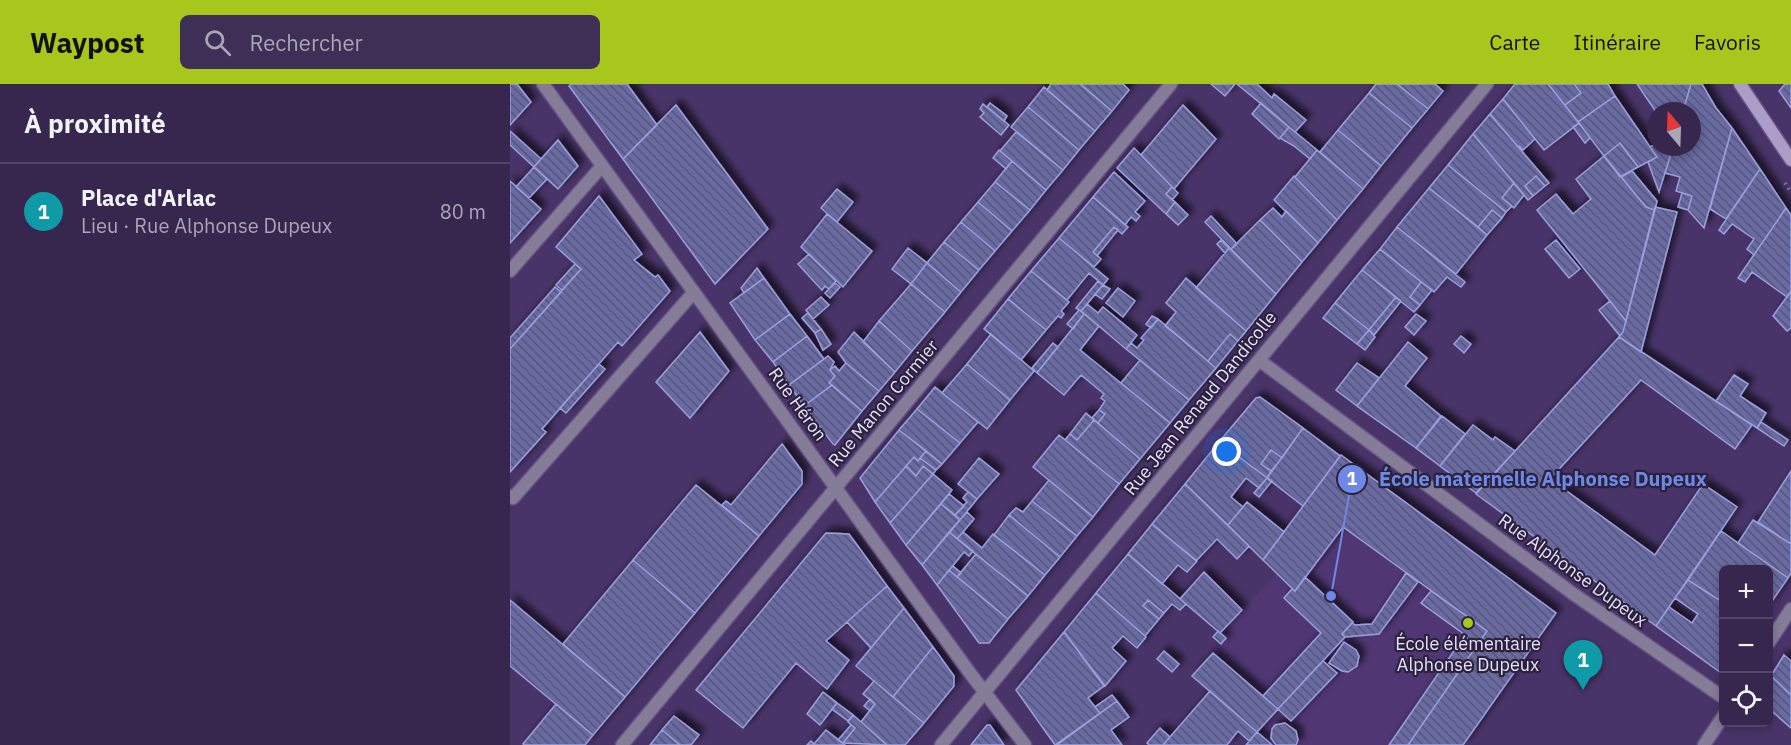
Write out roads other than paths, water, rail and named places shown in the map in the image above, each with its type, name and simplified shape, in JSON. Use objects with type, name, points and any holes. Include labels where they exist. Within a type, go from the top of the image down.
[{"type":"street","name":"Rue Héron","points":[[543,84],[1025,745]]},
{"type":"street","name":"Rue Manon Cormier","points":[[622,745],[1171,84]]},
{"type":"street","name":"Rue Jean Renaud Dandicolle","points":[[941,745],[1487,84]]},
{"type":"street","points":[[1740,84],[1791,160]]},
{"type":"street","points":[[510,271],[602,166]]},
{"type":"street","points":[[510,496],[513,498],[694,292]]},
{"type":"street","name":"Rue Alphonse Dupeux","points":[[1259,360],[1572,593],[1719,695]]},
{"type":"street","points":[[1773,636],[1791,609]]},
{"type":"street","points":[[1704,745],[1719,722]]},
{"type":"place","name":"École maternelle Alphonse Dupeux","points":[[1331,596]]},
{"type":"place","name":"École élémentaire Alphonse Dupeux","points":[[1468,623]]},
{"type":"place","name":"Place d'Arlac","points":[[1583,690]]}]
